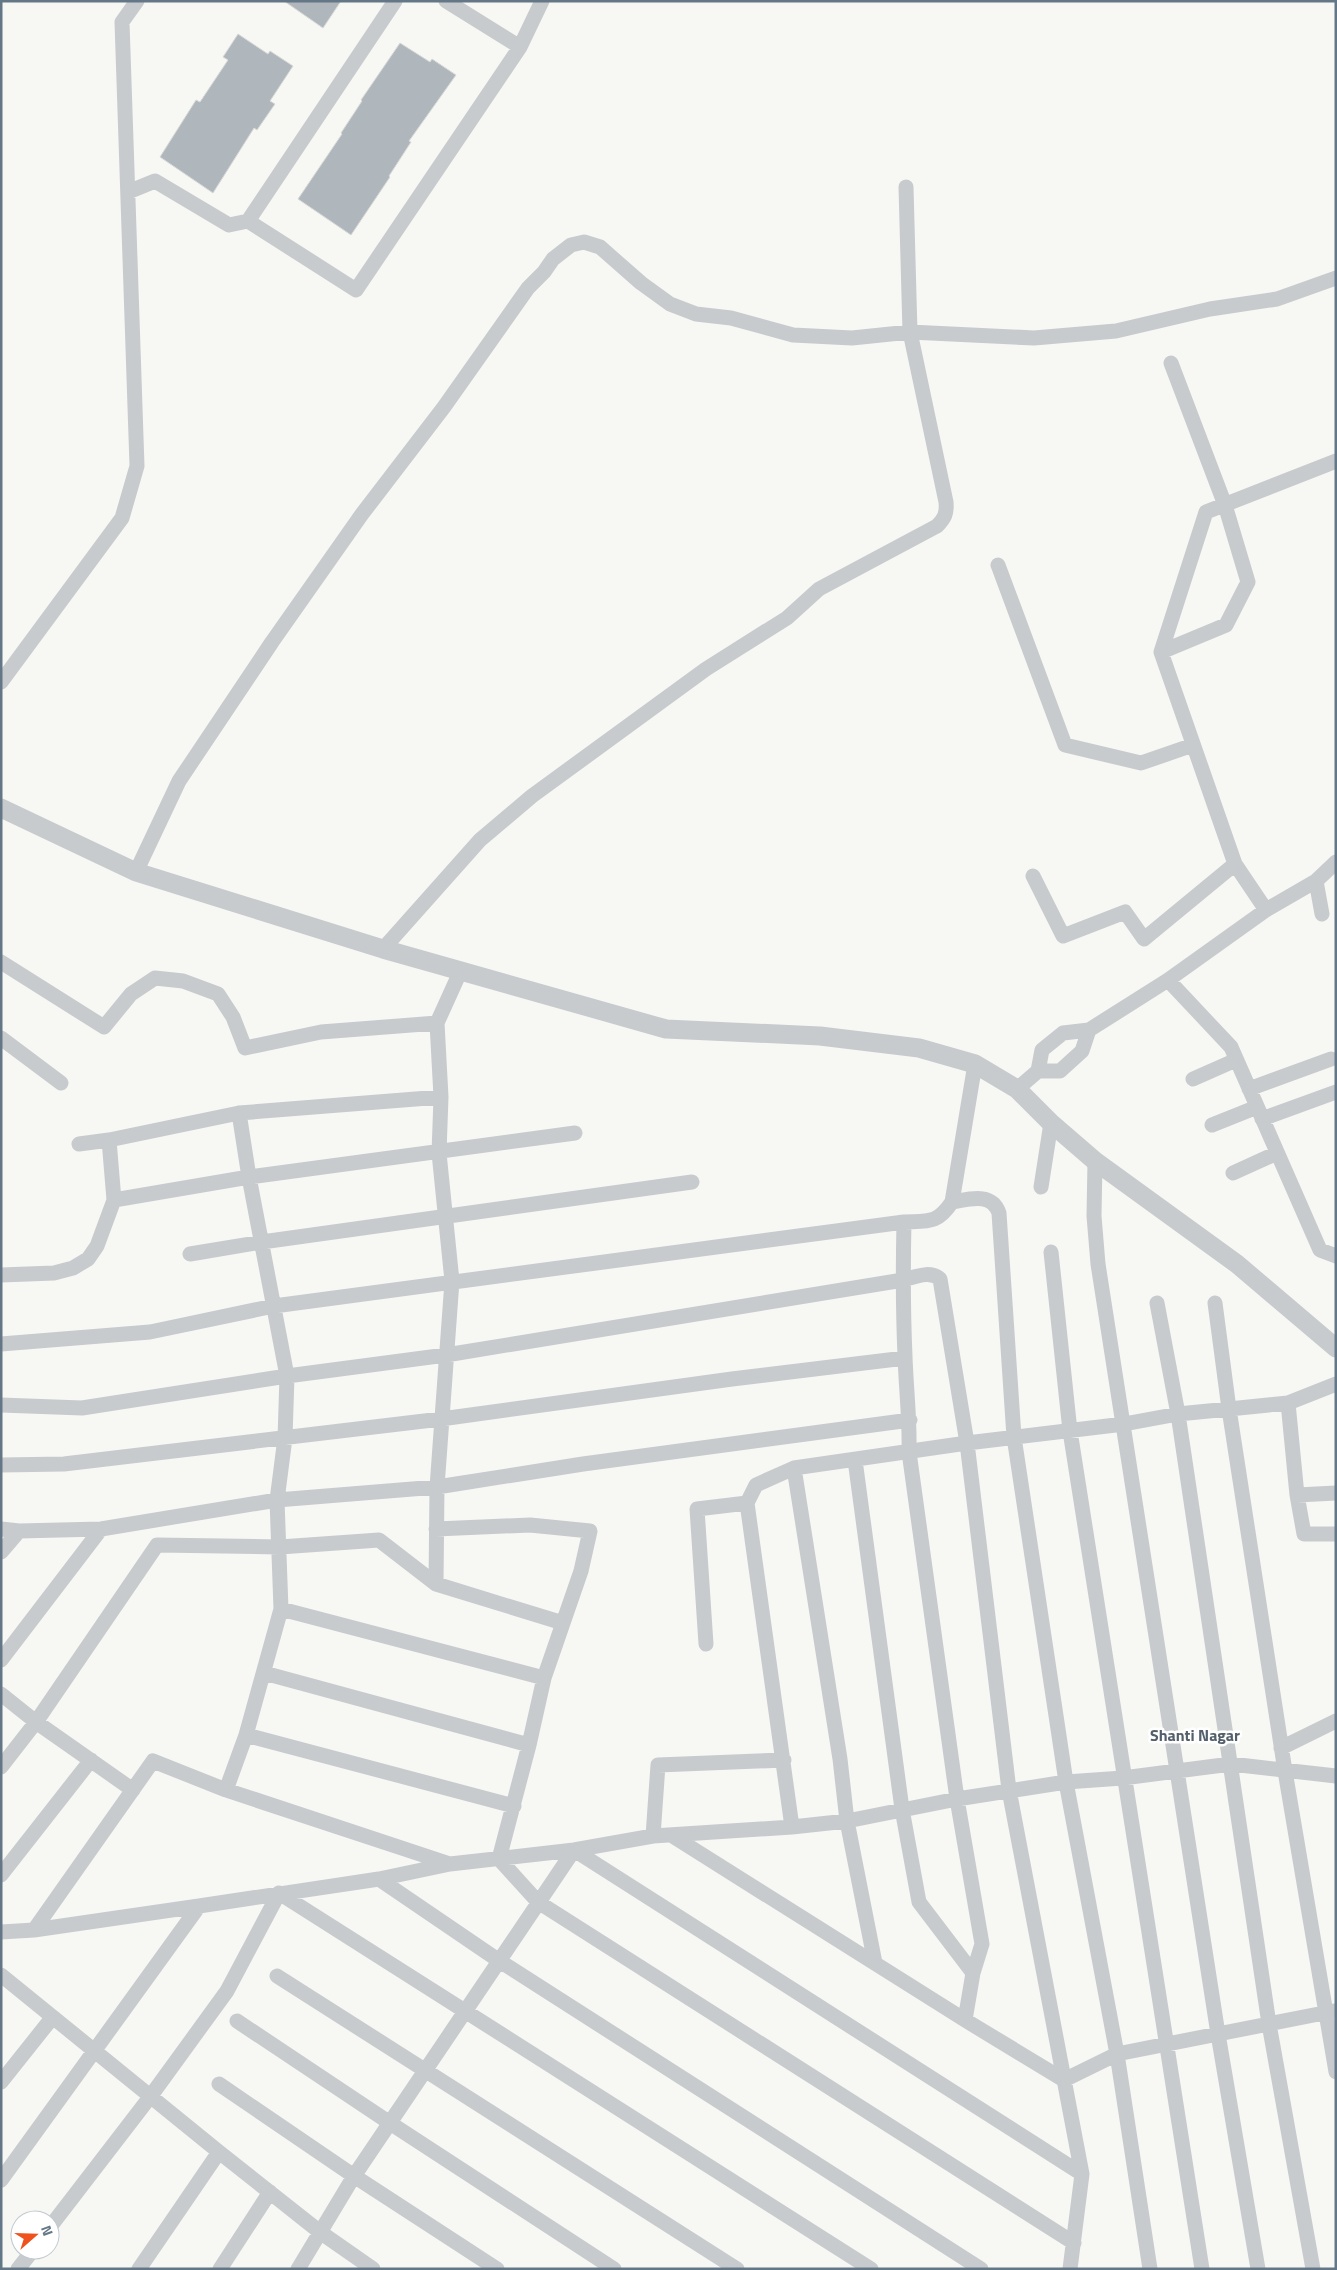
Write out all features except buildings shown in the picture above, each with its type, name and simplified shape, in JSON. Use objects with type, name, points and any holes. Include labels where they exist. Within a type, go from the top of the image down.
[{"type":"street","points":[[1,682],[122,518],[137,466],[122,22],[137,1]]},
{"type":"street","points":[[248,221],[395,1]]},
{"type":"street","points":[[446,1],[520,47]]},
{"type":"street","points":[[128,192],[155,181],[228,225],[248,221],[356,290],[520,47],[542,1]]},
{"type":"street","points":[[383,949],[480,840],[532,796],[706,669],[787,618],[819,588],[937,526],[944,519],[946,502],[910,332],[906,188]]},
{"type":"street","points":[[136,872],[179,781],[272,642],[362,514],[444,406],[528,288],[544,272],[553,259],[571,245],[584,242],[600,247],[641,283],[670,304],[696,314],[731,318],[793,335],[818,338],[852,338],[910,332],[1034,338],[1116,331],[1210,309],[1277,298],[1336,278]]},
{"type":"street","points":[[1161,652],[1226,625],[1248,582],[1225,505],[1171,364]]},
{"type":"street","points":[[1266,910],[1235,864],[1161,652],[1206,512],[1336,460]]},
{"type":"street","points":[[998,565],[1065,745],[1141,762],[1193,745]]},
{"type":"street","points":[[1,808],[136,872],[383,949],[666,1029],[820,1036],[919,1048],[975,1064],[1017,1089],[1051,1123],[1095,1160],[1237,1264],[1336,1348]]},
{"type":"street","points":[[1017,1089],[1038,1071],[1042,1050],[1063,1033],[1089,1030],[1168,980],[1266,910],[1316,881],[1336,862]]},
{"type":"street","points":[[1033,876],[1063,936],[1125,912],[1144,939],[1235,864]]},
{"type":"street","points":[[1316,881],[1322,914]]},
{"type":"street","points":[[1,962],[104,1028],[131,994],[155,978],[184,981],[218,994],[232,1017],[245,1048],[321,1032],[438,1023]]},
{"type":"street","points":[[436,1584],[437,1487],[452,1281],[439,1153],[441,1097],[438,1023],[461,970]]},
{"type":"street","points":[[1168,980],[1231,1047],[1320,1250],[1336,1256]]},
{"type":"street","points":[[1038,1071],[1060,1072],[1082,1051],[1089,1030]]},
{"type":"street","points":[[1,1038],[60,1083]]},
{"type":"street","points":[[1249,1089],[1331,1059]]},
{"type":"street","points":[[1193,1079],[1236,1060]]},
{"type":"street","points":[[1,1344],[150,1332],[274,1306],[904,1222],[935,1221],[945,1213],[952,1202],[975,1064]]},
{"type":"street","points":[[1212,1125],[1336,1092]]},
{"type":"street","points":[[78,1144],[110,1140],[239,1113],[441,1097]]},
{"type":"street","points":[[226,1790],[246,1735],[281,1609],[277,1500],[285,1438],[287,1376],[249,1177],[239,1113]]},
{"type":"street","points":[[1041,1187],[1051,1123]]},
{"type":"street","points":[[114,1200],[249,1177],[439,1153],[575,1133]]},
{"type":"street","points":[[1,1275],[54,1273],[73,1268],[88,1259],[97,1246],[114,1200],[110,1140]]},
{"type":"street","points":[[1233,1173],[1277,1153]]},
{"type":"street","points":[[1095,1160],[1094,1216],[1098,1264],[1218,2034],[1258,2269]]},
{"type":"street","points":[[190,1254],[262,1242],[692,1182]]},
{"type":"street","points":[[952,1202],[979,1198],[990,1200],[996,1204],[999,1213],[1014,1437],[1066,1782],[1117,2054],[1150,2269]]},
{"type":"street","points":[[904,1222],[903,1280],[905,1358],[910,1420],[909,1452],[957,1798],[982,1944],[973,1973],[965,2020]]},
{"type":"street","points":[[1320,1250],[1336,1244]]},
{"type":"street","points":[[1051,1252],[1070,1431],[1123,1778],[1202,2269]]},
{"type":"street","points":[[1,1405],[82,1408],[287,1376],[446,1355],[935,1274],[940,1279],[967,1443],[1009,1790],[1082,2174],[1070,2269]]},
{"type":"street","points":[[1157,1303],[1178,1414],[1269,2024],[1313,2269]]},
{"type":"street","points":[[1215,1303],[1229,1409],[1281,1748],[1331,2012],[1336,2072]]},
{"type":"street","points":[[1,1465],[64,1464],[285,1438],[905,1358]]},
{"type":"street","points":[[792,1827],[747,1504],[756,1485],[794,1468],[967,1443],[1124,1424],[1178,1414],[1288,1402],[1336,1384]]},
{"type":"street","points":[[1288,1402],[1297,1496],[1304,1534],[1336,1534]]},
{"type":"street","points":[[1,1529],[18,1531],[101,1529],[277,1500],[437,1487],[583,1464],[910,1420]]},
{"type":"street","points":[[855,1460],[902,1809],[919,1902],[973,1973]]},
{"type":"street","points":[[794,1468],[840,1759],[847,1821],[875,1963]]},
{"type":"street","points":[[1297,1496],[1336,1493]]},
{"type":"street","points":[[706,1644],[697,1509],[747,1504]]},
{"type":"street","points":[[436,1529],[530,1525],[590,1531],[581,1571],[544,1678],[514,1806],[499,1859]]},
{"type":"street","points":[[1,1660],[101,1529]]},
{"type":"street","points":[[1,1552],[18,1531]]},
{"type":"street","points":[[1,1767],[36,1722],[157,1545],[280,1547],[379,1540],[436,1584],[563,1623]]},
{"type":"street","points":[[281,1609],[544,1678]]},
{"type":"street","points":[[264,1673],[529,1745]]},
{"type":"street","points":[[1,1694],[36,1722],[133,1790]]},
{"type":"street","points":[[1281,1748],[1336,1721]]},
{"type":"street","points":[[246,1735],[514,1806]]},
{"type":"street","points":[[1,1875],[91,1760]]},
{"type":"street","points":[[34,1930],[153,1760],[226,1790],[450,1864]]},
{"type":"street","points":[[653,1836],[658,1765],[784,1760]]},
{"type":"street","points":[[1,1932],[34,1930],[379,1880],[450,1864],[574,1850],[653,1836],[792,1827],[847,1821],[957,1798],[1066,1782],[1123,1778],[1231,1764],[1336,1776]]},
{"type":"street","points":[[671,1835],[1064,2080]]},
{"type":"street","points":[[298,2269],[354,2176],[574,1850]]},
{"type":"street","points":[[574,1850],[1082,2174]]},
{"type":"street","points":[[499,1859],[538,1902],[1074,2243]]},
{"type":"street","points":[[379,1880],[498,1960],[981,2269]]},
{"type":"street","points":[[279,1893],[871,2269]]},
{"type":"street","points":[[60,2214],[150,2097],[227,1991],[279,1893]]},
{"type":"street","points":[[1,2180],[199,1906]]},
{"type":"street","points":[[277,1976],[426,2069],[737,2269]]},
{"type":"street","points":[[3,1980],[320,2232],[368,2267]]},
{"type":"street","points":[[1064,2080],[1117,2054],[1331,2012]]},
{"type":"street","points":[[1,2082],[52,2018]]},
{"type":"street","points":[[236,2021],[390,2124],[614,2269]]},
{"type":"street","points":[[219,2084],[354,2176],[497,2269]]},
{"type":"street","points":[[139,2269],[219,2152]]},
{"type":"street","points":[[220,2269],[270,2192]]},
{"type":"district","name":"Shanti Nagar","points":[[1195,1735]]}]
